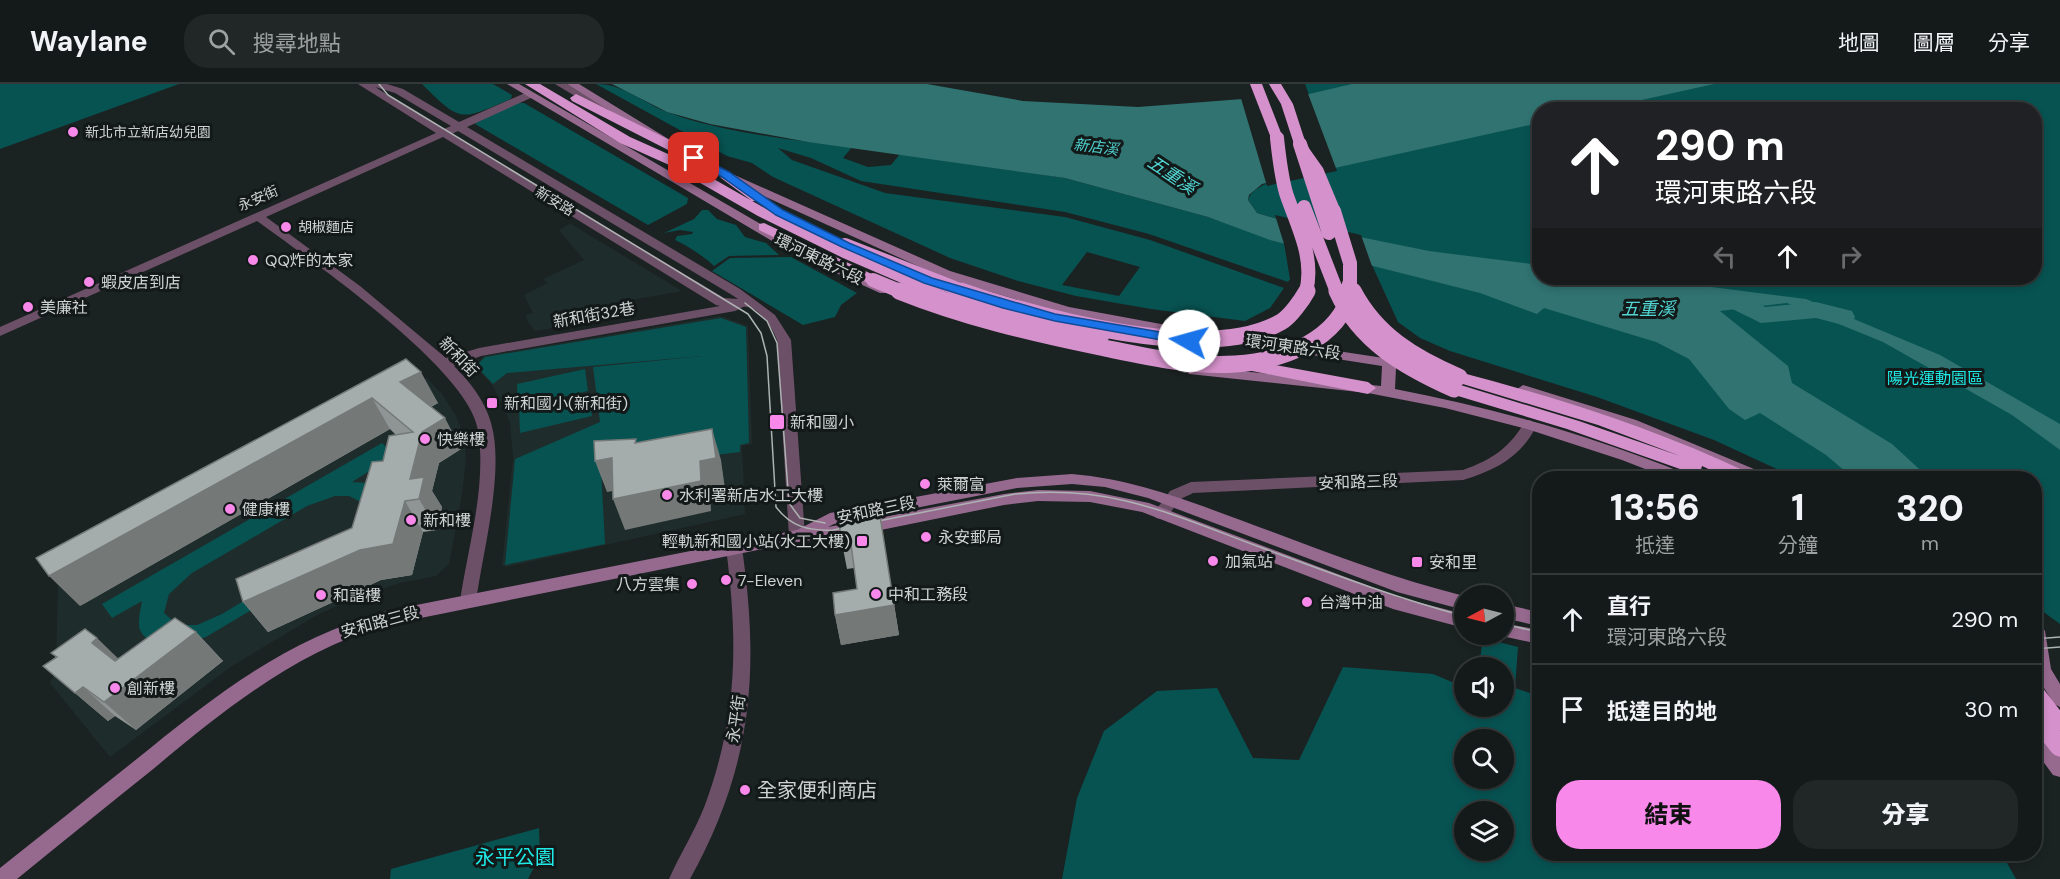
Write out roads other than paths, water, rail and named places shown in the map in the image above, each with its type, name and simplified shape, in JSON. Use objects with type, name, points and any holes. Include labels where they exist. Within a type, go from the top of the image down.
[{"type":"highway","points":[[551,84],[679,150]]},
{"type":"highway","points":[[1256,84],[1266,104],[1326,270],[1347,314],[1381,351],[1424,377],[1456,383],[1652,438],[1727,471]]},
{"type":"highway","points":[[1263,84],[1266,104]]},
{"type":"highway","points":[[1275,84],[1287,104]]},
{"type":"highway","points":[[1284,84],[1287,104],[1316,198],[1361,308],[1374,324],[1404,350],[1488,405],[1670,471]]},
{"type":"highway","points":[[530,89],[625,140],[672,161],[763,213],[826,245],[941,295],[1016,318],[1110,341],[1286,370],[1368,388]]},
{"type":"highway","points":[[726,175],[780,213],[845,245],[960,291],[1055,317],[1175,340],[1227,340],[1271,328],[1289,317],[1300,305],[1309,282],[1305,251],[1280,167],[1277,138]]},
{"type":"highway","points":[[625,140],[653,162],[745,217],[873,280],[927,302],[1018,329],[1158,358],[1224,364],[1248,362],[1290,352],[1317,338],[1333,325],[1343,310],[1352,281],[1348,252],[1316,168],[1300,144]]},
{"type":"highway","points":[[1456,383],[1698,471]]},
{"type":"highway","points":[[1456,383],[1713,471]]},
{"type":"highway","points":[[2043,680],[2060,727]]},
{"type":"highway","points":[[2042,723],[2060,746]]},
{"type":"main road","name":"環河東路六段","points":[[512,84],[530,89],[798,251],[916,302],[1034,339],[1174,368],[1277,381],[1368,388],[1445,402],[1530,425],[1627,456],[1664,471]]},
{"type":"main road","name":"環河東路六段","points":[[572,84],[679,150],[726,175],[946,274],[1067,311],[1193,334],[1389,362],[1462,375],[1580,406],[1672,439],[1745,471]]},
{"type":"main road","points":[[1388,391],[1389,362]]},
{"type":"main road","name":"安和路三段","points":[[797,536],[830,519],[1017,483],[1071,479],[1105,482],[1170,500],[1403,587],[1454,600]]},
{"type":"main road","name":"安和路三段","points":[[2,879],[211,710],[289,656],[360,624],[797,536],[833,535],[999,502],[1048,495],[1102,498],[1161,514],[1399,604],[1454,618]]},
{"type":"main road","points":[[1514,613],[1532,617]]},
{"type":"main road","points":[[1514,632],[1532,636]]},
{"type":"main road","points":[[2043,680],[2060,699]]},
{"type":"main road","points":[[2042,720],[2060,718]]},
{"type":"main road","points":[[2042,738],[2060,738]]},
{"type":"main road","points":[[2042,746],[2060,769]]},
{"type":"street","name":"新安路","points":[[363,84],[721,302],[752,304]]},
{"type":"street","name":"新安路","points":[[376,84],[399,91],[752,304],[776,322],[784,340],[797,536]]},
{"type":"street","points":[[560,84],[679,150]]},
{"type":"street","name":"永安街","points":[[0,332],[441,132],[530,89]]},
{"type":"street","name":"新和街","points":[[257,216],[329,268],[444,364],[465,387],[478,407],[485,430],[487,457],[468,601]]},
{"type":"street","name":"新和街32巷","points":[[444,364],[478,351],[752,304]]},
{"type":"street","name":"安和路三段","points":[[1170,500],[1180,491],[1191,488],[1463,475],[1504,458],[1521,443],[1530,425]]},
{"type":"street","points":[[1161,514],[1170,500]]},
{"type":"street","name":"永平街","points":[[679,879],[694,855],[731,756],[743,674],[734,548]]},
{"type":"water","name":"新店溪","points":[[612,84],[927,84],[1023,101],[1138,107],[1309,94],[1352,84],[1714,84],[1633,102],[1532,102],[1532,125],[1262,184],[1249,195],[1248,200],[1257,213],[1291,223],[1429,251],[1532,264],[1532,285],[1696,285],[1806,299],[1940,355],[2060,424],[2060,450],[2012,415],[1883,342],[1787,303],[1720,311],[1788,366],[1792,383],[1892,444],[1921,471],[1845,471],[1826,455],[1760,413],[1745,420],[1729,409],[1689,359],[1656,342],[1544,308],[1537,314],[1480,293],[1270,240],[1208,217],[1065,178],[808,142],[710,124],[667,112]]},
{"type":"waterway","name":"五重溪","points":[[1712,297],[1729,298],[1761,315],[1816,310],[1843,317]]},
{"type":"tram line","points":[[379,84],[388,95],[748,314],[761,333],[767,356],[776,507],[794,523],[816,530],[833,530],[1015,494],[1050,492],[1111,498],[1167,513],[1359,583],[1454,613]]},
{"type":"tram line","points":[[745,303],[767,321],[777,343],[789,503],[800,518],[825,523]]},
{"type":"tram line","points":[[1514,626],[1532,630]]},
{"type":"tram line","points":[[2042,638],[2060,637]]},
{"type":"tram line","points":[[2042,648],[2060,647]]},
{"type":"place","name":"新北市立新店幼兒園","points":[[73,132]]},
{"type":"place","name":"胡椒麵店","points":[[286,227]]},
{"type":"place","name":"QQ炸的本家","points":[[253,260]]},
{"type":"place","name":"蝦皮店到店","points":[[89,282]]},
{"type":"place","name":"美廉社","points":[[28,307]]},
{"type":"place","name":"新和國小(新和街)","points":[[492,403]]},
{"type":"place","name":"新和國小","points":[[777,422]]},
{"type":"place","name":"快樂樓","points":[[425,439]]},
{"type":"place","name":"萊爾富","points":[[925,484]]},
{"type":"place","name":"水利署新店水工大樓","points":[[667,495]]},
{"type":"place","name":"健康樓","points":[[230,509]]},
{"type":"place","name":"新和樓","points":[[411,520]]},
{"type":"place","name":"永安郵局","points":[[926,537]]},
{"type":"place","name":"輕軌新和國小站(水工大樓)","points":[[862,541]]},
{"type":"place","name":"加氣站","points":[[1213,561]]},
{"type":"place","name":"安和里","points":[[1417,562]]},
{"type":"place","name":"7-Eleven","points":[[726,580]]},
{"type":"place","name":"八方雲集","points":[[692,584]]},
{"type":"place","name":"中和工務段","points":[[876,594]]},
{"type":"place","name":"和諧樓","points":[[321,595]]},
{"type":"place","name":"台灣中油","points":[[1307,602]]},
{"type":"place","name":"創新樓","points":[[115,688]]},
{"type":"place","name":"全家便利商店","points":[[745,790]]},
{"type":"park label","name":"陽光運動園區","points":[[1935,378]]},
{"type":"park label","name":"永平公園","points":[[515,857]]}]
